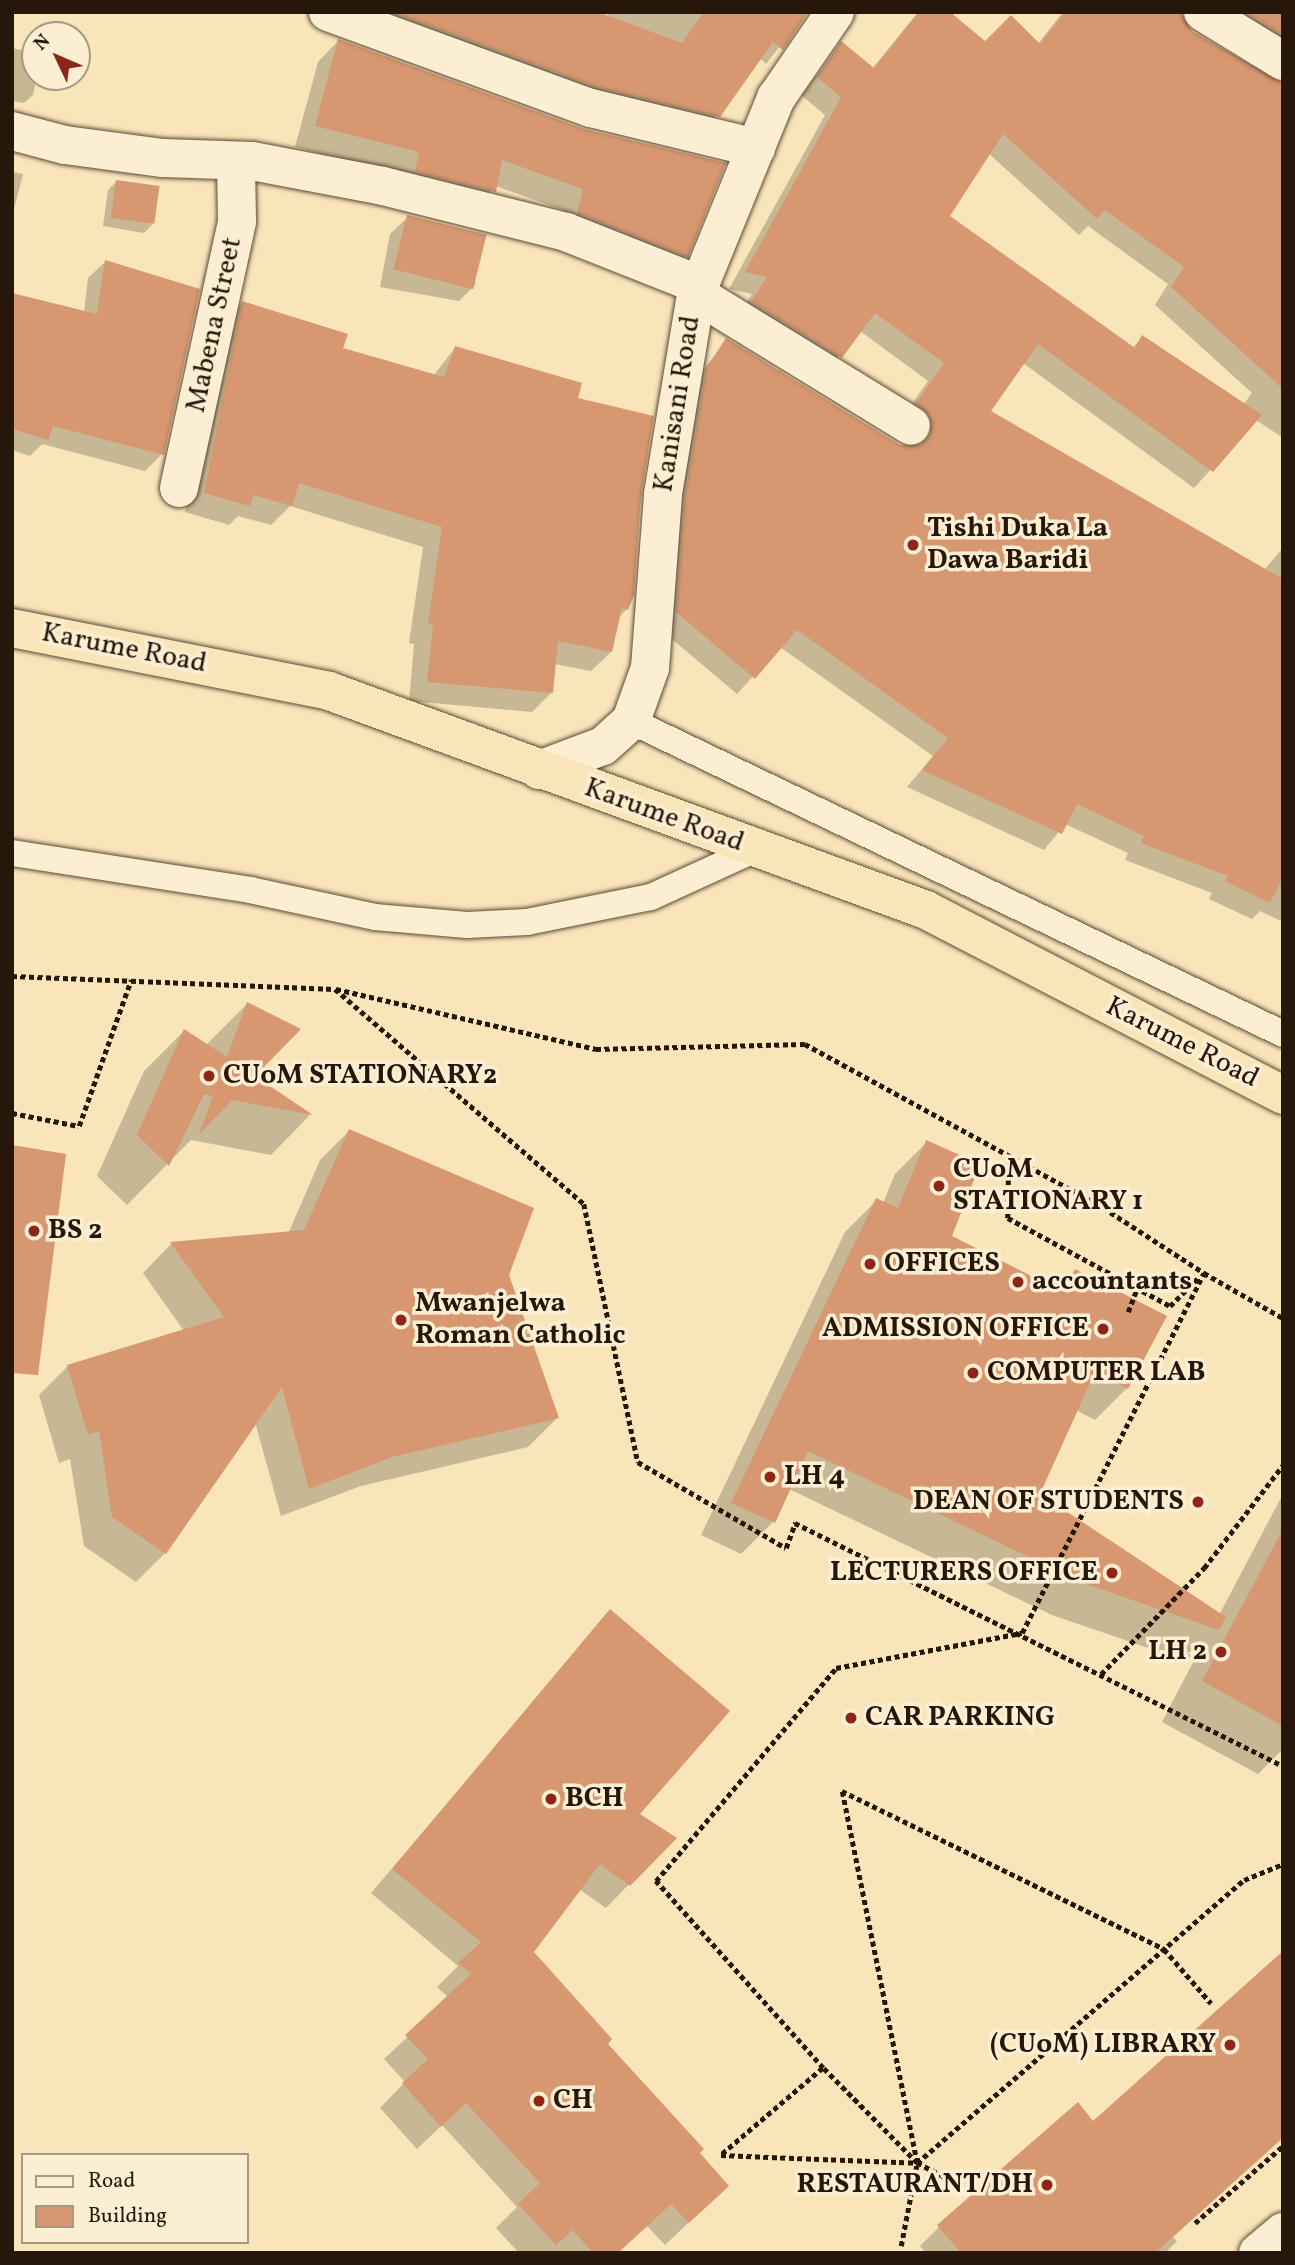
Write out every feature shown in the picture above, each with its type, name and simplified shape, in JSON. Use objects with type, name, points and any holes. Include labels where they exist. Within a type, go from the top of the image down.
[{"type":"highway","name":"Karume Road","points":[[12,628],[329,691],[926,910],[1283,1095]]},
{"type":"street","points":[[328,12],[591,108],[756,148]]},
{"type":"street","name":"Kanisani Road","points":[[539,770],[603,746],[631,721],[650,668],[663,494],[698,289],[776,98],[835,12]]},
{"type":"street","points":[[1203,12],[1283,61]]},
{"type":"street","points":[[12,131],[65,145],[163,158],[244,161],[502,213],[566,232],[698,289],[911,426]]},
{"type":"street","name":"Mabena Street","points":[[179,488],[237,221],[244,161]]},
{"type":"street","points":[[1258,2253],[1283,2232]]},
{"type":"lane","points":[[631,721],[1283,1034]]},
{"type":"lane","points":[[12,853],[250,890],[375,917],[467,925],[527,922],[651,897],[756,849]]},
{"type":"path","points":[[12,976],[335,989],[596,1049],[805,1044],[1096,1203],[1203,1273],[1283,1318]]},
{"type":"path","points":[[12,1113],[79,1126],[131,980]]},
{"type":"path","points":[[335,989],[584,1205],[638,1461],[786,1548],[795,1523],[1022,1633],[1283,1766]]},
{"type":"path","points":[[1009,1154],[1008,1218],[1170,1306],[1203,1273]]},
{"type":"path","points":[[1022,1633],[1203,1273]]},
{"type":"path","points":[[1128,1312],[1137,1288]]},
{"type":"path","points":[[1101,1674],[1204,1568],[1283,1465]]},
{"type":"path","points":[[959,2185],[916,2163],[823,2068],[656,1881],[836,1668],[1022,1633]]},
{"type":"path","points":[[901,2246],[916,2163],[842,1791],[1164,1949],[1211,2003]]},
{"type":"path","points":[[823,2068],[721,2155],[916,2163],[1244,1880],[1283,1864]]},
{"type":"path","points":[[1195,2223],[1283,2146]]},
{"type":"building","points":[[392,12],[598,12],[682,43],[704,12],[807,14],[783,50],[773,42],[720,117],[597,87]]},
{"type":"building","points":[[919,12],[950,12],[985,41],[1011,15],[1040,44],[1065,12],[1181,12],[1192,31],[1283,83],[1283,389],[1171,287],[1184,267],[1105,210],[1097,219],[1003,134],[950,216],[1135,348],[1142,335],[1262,415],[1213,472],[1038,344],[991,411],[1283,579],[1283,877],[1270,903],[1225,881],[1228,876],[1141,843],[1144,836],[1077,804],[1062,834],[922,770],[948,738],[797,630],[755,679],[676,612],[685,497],[706,369],[726,338],[900,445],[921,445],[930,437],[930,416],[916,403],[944,363],[875,313],[842,358],[751,302],[767,277],[745,272],[841,97],[817,77],[841,41],[874,68]]},
{"type":"building","points":[[1245,12],[1283,12],[1283,35]]},
{"type":"building","points":[[338,39],[584,129],[726,163],[688,257],[577,213],[583,189],[502,160],[496,192],[415,172],[419,152],[315,126]]},
{"type":"building","points":[[116,180],[160,186],[154,224],[111,218]]},
{"type":"building","points":[[407,215],[487,235],[473,289],[393,269]]},
{"type":"building","points":[[105,260],[200,289],[164,455],[53,426],[48,440],[12,429],[12,293],[97,314]]},
{"type":"building","points":[[242,301],[348,334],[343,348],[444,377],[455,346],[582,383],[578,398],[654,416],[641,492],[634,595],[628,610],[622,608],[612,652],[558,641],[553,693],[427,682],[433,624],[428,624],[442,527],[299,483],[292,506],[253,495],[250,506],[204,493]]},
{"type":"building","name":"CUoM STATIONARY2","points":[[247,1002],[301,1029],[255,1076],[313,1115],[232,1100],[199,1134],[213,1096],[204,1094],[169,1166],[137,1135],[184,1029],[227,1057]]},
{"type":"building","points":[[349,1129],[534,1208],[509,1275],[559,1418],[392,1457],[309,1489],[282,1387],[166,1554],[112,1517],[99,1431],[88,1435],[67,1365],[224,1317],[170,1242],[304,1230]]},
{"type":"building","points":[[926,1140],[980,1164],[952,1236],[1063,1292],[1075,1269],[1167,1316],[1128,1389],[1095,1372],[1040,1494],[1226,1617],[1219,1630],[1083,1583],[808,1451],[775,1523],[731,1503],[876,1198],[898,1208]]},
{"type":"building","name":"BS 2","points":[[12,1145],[66,1154],[38,1375],[12,1373]]},
{"type":"building","points":[[1283,1529],[1283,1726],[1202,1681]]},
{"type":"building","points":[[610,1609],[730,1711],[640,1814],[677,1838],[630,1886],[600,1864],[534,1952],[612,2039],[608,2044],[704,2149],[700,2153],[729,2186],[689,2223],[671,2204],[618,2253],[593,2253],[573,2230],[556,2245],[518,2204],[540,2183],[466,2103],[441,2127],[402,2083],[428,2059],[405,2035],[471,1974],[458,1963],[481,1942],[392,1869]]},
{"type":"building","points":[[1283,1951],[1283,2137],[1155,2253],[961,2253],[937,2225],[1078,2102],[1093,2121]]},
{"type":"place","name":"Tishi Duka La Dawa Baridi","points":[[913,545]]},
{"type":"place","name":"CUoM STATIONARY2","points":[[209,1076]]},
{"type":"place","name":"CUoM STATIONARY 1","points":[[939,1186]]},
{"type":"place","name":"BS 2","points":[[34,1231]]},
{"type":"place","name":"OFFICES","points":[[870,1264]]},
{"type":"place","name":"accountants","points":[[1018,1282]]},
{"type":"place","name":"Mwanjelwa Roman Catholic","points":[[401,1320]]},
{"type":"place","name":"ADMISSION OFFICE","points":[[1103,1329]]},
{"type":"place","name":"COMPUTER LAB","points":[[973,1373]]},
{"type":"place","name":"LH 4","points":[[770,1477]]},
{"type":"place","name":"DEAN OF STUDENTS","points":[[1198,1502]]},
{"type":"place","name":"LECTURERS OFFICE","points":[[1112,1573]]},
{"type":"place","name":"LH 2","points":[[1221,1652]]},
{"type":"place","name":"CAR PARKING","points":[[851,1718]]},
{"type":"place","name":"BCH","points":[[551,1799]]},
{"type":"place","name":"(CUoM) LIBRARY","points":[[1230,2045]]},
{"type":"place","name":"CH","points":[[539,2101]]},
{"type":"place","name":"RESTAURANT/DH","points":[[1047,2185]]}]
